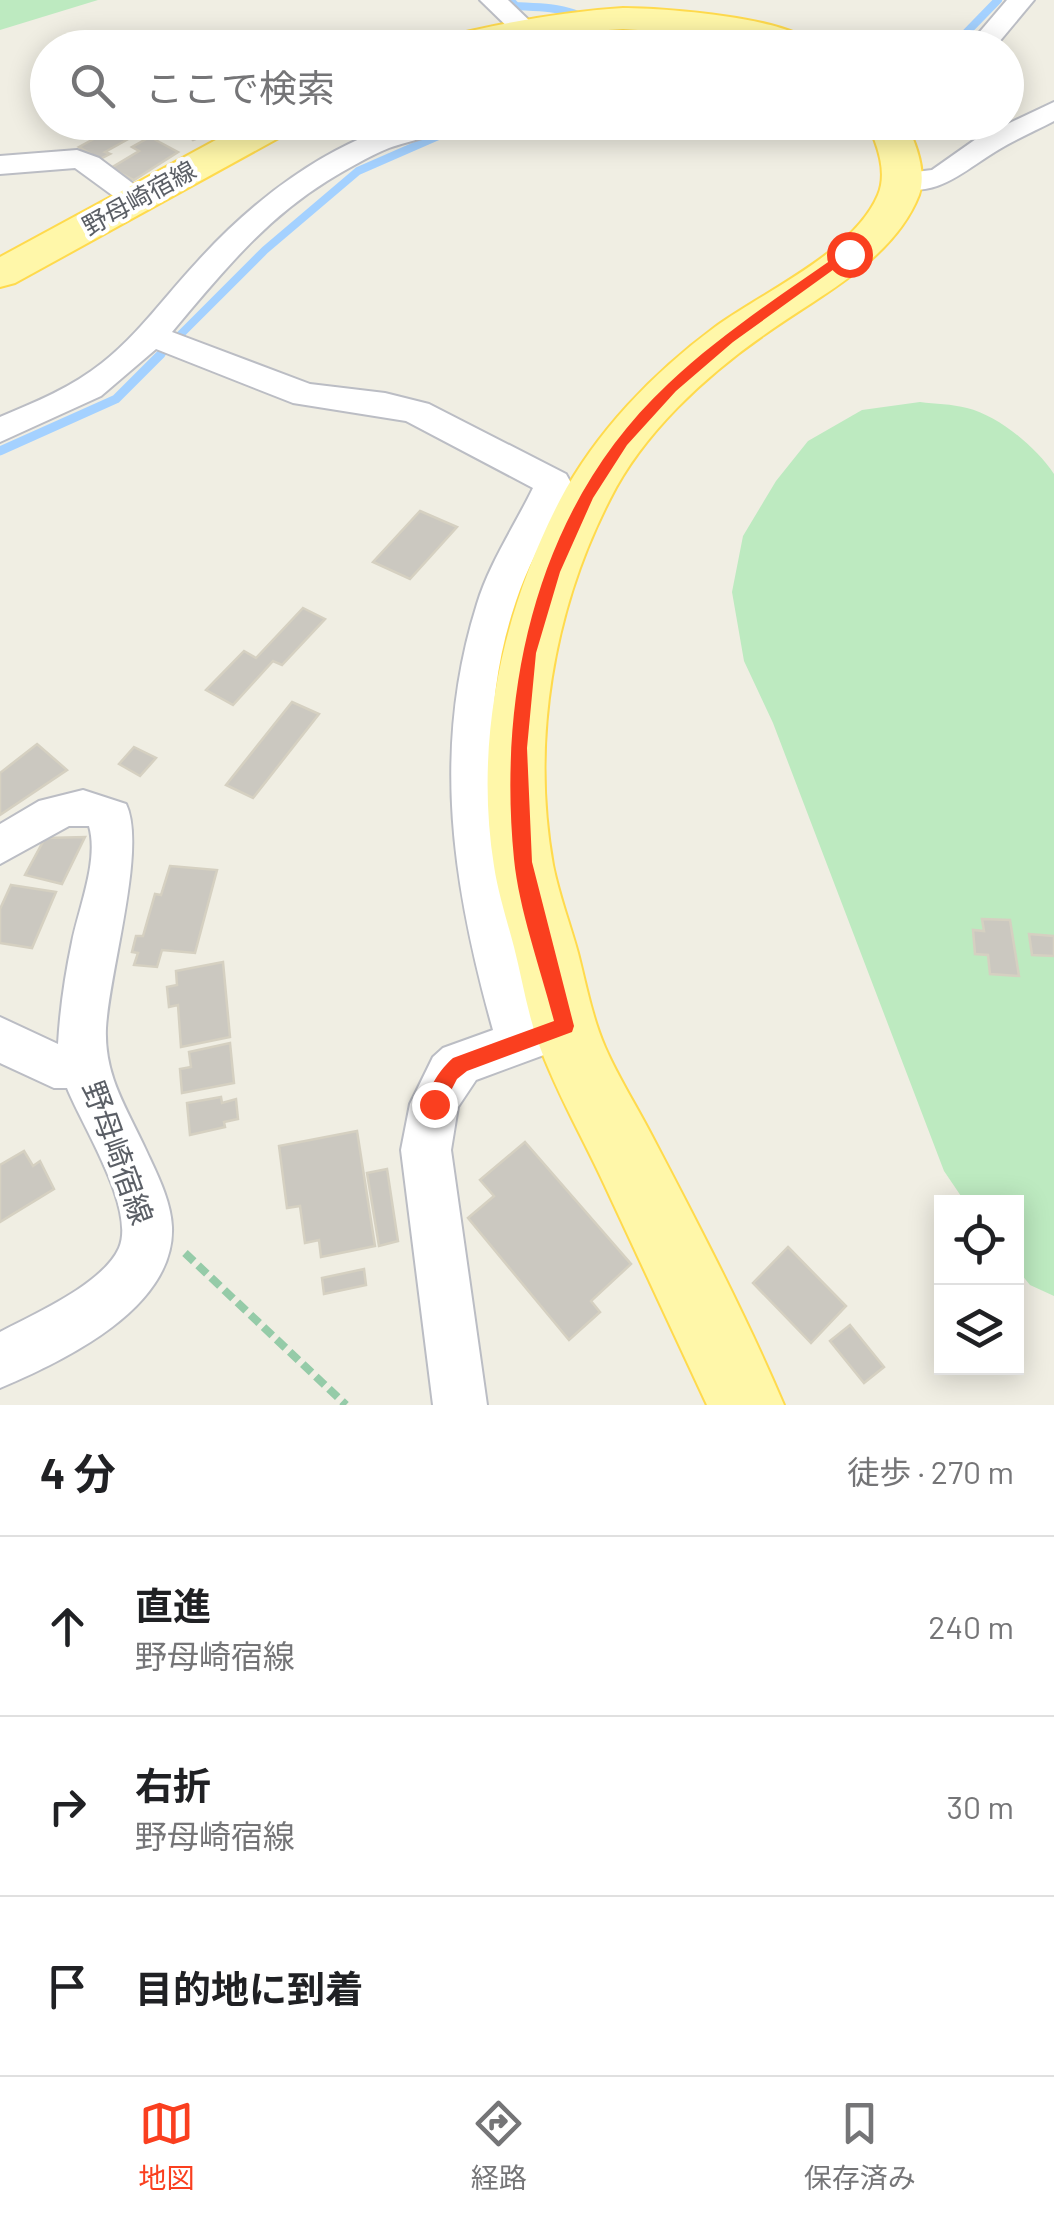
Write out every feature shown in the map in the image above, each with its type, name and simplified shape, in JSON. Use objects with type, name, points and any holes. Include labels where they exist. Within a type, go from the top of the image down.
[{"type":"main road","points":[[516,30],[586,30],[688,19],[746,30]]},
{"type":"main road","name":"野母崎宿線","points":[[0,274],[246,140]]},
{"type":"main road","points":[[746,1405],[542,1034],[519,799],[518,748],[528,653],[552,572],[586,497],[622,441],[701,362],[849,254],[878,228],[899,195],[901,181],[894,140]]},
{"type":"street","points":[[494,0],[524,28]]},
{"type":"street","points":[[994,30],[1020,0]]},
{"type":"street","points":[[1024,126],[1054,110]]},
{"type":"street","points":[[0,430],[42,413],[112,373],[152,336],[210,266],[257,219],[353,155],[392,140]]},
{"type":"street","points":[[901,181],[928,181],[948,174],[997,140]]},
{"type":"street","points":[[0,165],[77,159],[89,162],[104,173],[110,184],[137,200]]},
{"type":"street","points":[[152,336],[305,395],[385,404],[417,412],[553,483],[497,600],[477,677],[472,814],[490,938],[542,1034],[474,1058],[450,1073],[428,1124],[426,1150],[438,1256],[460,1405]]},
{"type":"street","name":"野母崎宿線","points":[[0,846],[67,807],[99,808],[111,817],[115,852],[96,938],[82,1046],[96,1102],[126,1160],[148,1225],[146,1247],[134,1275],[82,1315],[0,1361]]},
{"type":"street","points":[[0,1040],[54,1066],[85,1066]]},
{"type":"path","points":[[148,1225],[189,1256],[346,1405]]},
{"type":"green space","points":[[0,0],[98,0],[0,30]]},
{"type":"green space","points":[[920,402],[979,412],[1027,443],[1054,474],[1054,1296],[1030,1285],[1024,1278],[1024,1195],[960,1195],[944,1171],[773,723],[744,661],[732,592],[743,536],[776,481],[808,441],[862,410]]},
{"type":"building","points":[[92,140],[126,140],[100,159],[79,147]]},
{"type":"building","points":[[145,140],[156,140],[178,152],[134,180],[111,168],[139,151],[132,147]]},
{"type":"building","points":[[420,511],[457,527],[410,579],[373,562]]},
{"type":"building","points":[[303,608],[325,619],[282,665],[273,661],[233,705],[206,690],[244,651],[256,658]]},
{"type":"building","points":[[292,702],[319,714],[253,798],[226,785]]},
{"type":"building","points":[[37,744],[67,770],[0,815],[0,773]]},
{"type":"building","points":[[134,747],[156,758],[140,776],[119,764]]},
{"type":"building","points":[[85,837],[62,884],[25,875],[45,838]]},
{"type":"building","points":[[170,866],[217,870],[195,953],[162,950],[157,967],[134,965],[138,953],[132,952],[136,936],[143,936],[155,894],[161,895]]},
{"type":"building","points":[[11,885],[56,892],[32,948],[0,943],[0,909]]},
{"type":"building","points":[[982,919],[1010,920],[1019,976],[990,974],[988,955],[975,954],[973,930],[984,931]]},
{"type":"building","points":[[1029,934],[1054,936],[1054,956],[1032,955]]},
{"type":"building","points":[[223,962],[230,1037],[181,1047],[178,1005],[169,1007],[167,987],[177,985],[176,971]]},
{"type":"building","points":[[230,1043],[234,1083],[182,1093],[180,1069],[191,1067],[189,1052]]},
{"type":"building","points":[[221,1097],[222,1103],[236,1099],[238,1119],[224,1122],[225,1127],[190,1135],[187,1103]]},
{"type":"building","points":[[357,1131],[375,1246],[321,1257],[319,1240],[305,1243],[300,1206],[287,1208],[279,1146]]},
{"type":"building","points":[[525,1142],[631,1264],[591,1301],[600,1312],[569,1340],[468,1218],[494,1196],[480,1180]]},
{"type":"building","points":[[24,1151],[33,1166],[40,1161],[54,1189],[0,1222],[0,1165]]},
{"type":"building","points":[[387,1169],[398,1241],[379,1246],[367,1173]]},
{"type":"building","points":[[788,1247],[846,1306],[811,1343],[753,1283]]},
{"type":"building","points":[[364,1269],[366,1285],[324,1294],[322,1278]]},
{"type":"building","points":[[850,1325],[884,1367],[864,1383],[830,1341]]},
{"type":"waterway","points":[[510,0],[516,6],[570,12],[596,30]]},
{"type":"waterway","points":[[969,30],[998,0]]},
{"type":"waterway","points":[[0,451],[116,399],[265,250],[358,171],[429,140]]},
{"type":"route","points":[[434,1104],[450,1073],[460,1064],[565,1026],[523,862],[518,748],[528,653],[552,572],[586,497],[622,441],[672,388],[728,339],[849,254]]}]
